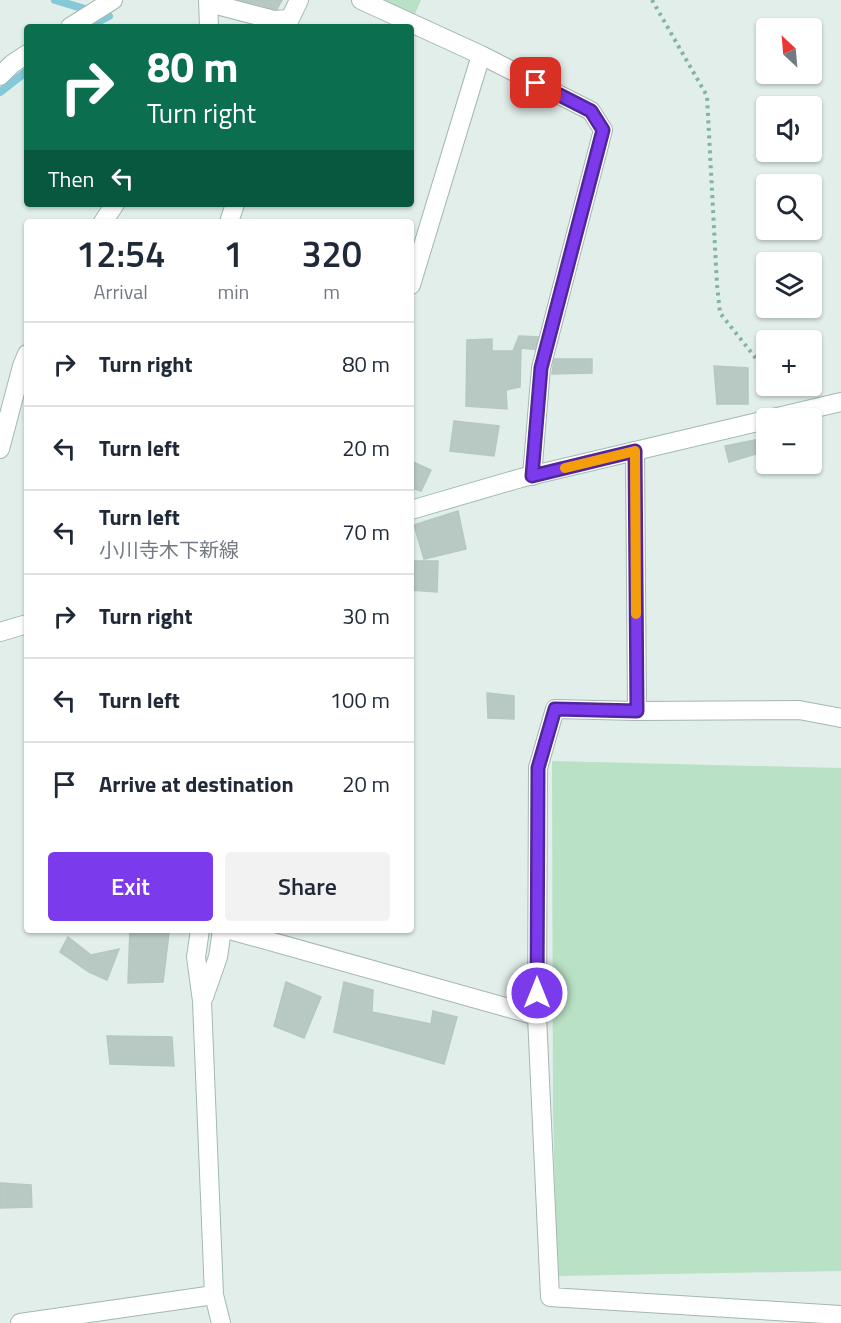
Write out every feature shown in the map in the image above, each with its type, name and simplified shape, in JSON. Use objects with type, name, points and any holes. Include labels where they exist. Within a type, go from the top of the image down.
[{"type":"street","points":[[75,24],[113,0]]},
{"type":"street","points":[[209,24],[208,2],[287,23],[298,0]]},
{"type":"street","points":[[361,0],[413,24]]},
{"type":"street","points":[[414,24],[481,55],[591,111],[603,130],[541,368],[532,476]]},
{"type":"street","points":[[414,275],[481,55]]},
{"type":"street","points":[[0,76],[24,56]]},
{"type":"street","points":[[0,449],[24,361]]},
{"type":"street","points":[[816,408],[841,402]]},
{"type":"street","points":[[414,509],[532,476],[756,422]]},
{"type":"street","points":[[635,451],[637,711]]},
{"type":"street","points":[[0,632],[24,625]]},
{"type":"street","points":[[841,718],[799,710],[555,709],[538,768],[537,1016],[550,1297],[841,1316]]},
{"type":"street","points":[[200,933],[196,957],[202,1001],[214,1295],[221,1323]]},
{"type":"street","points":[[202,1001],[218,957],[222,933]]},
{"type":"street","points":[[241,933],[537,1016]]},
{"type":"street","points":[[20,1323],[214,1295]]},
{"type":"path","points":[[652,0],[707,96],[720,313],[756,358]]},
{"type":"green space","points":[[381,0],[421,0],[415,14]]},
{"type":"green space","points":[[552,761],[841,768],[841,1271],[557,1276],[553,1112]]},
{"type":"building","points":[[223,0],[282,0],[276,11]]},
{"type":"building","points":[[519,336],[540,337],[540,350],[521,348],[520,387],[506,390],[507,409],[466,406],[467,340],[492,339],[492,351],[513,351]]},
{"type":"building","points":[[554,359],[592,359],[592,373],[552,374]]},
{"type":"building","points":[[714,366],[748,368],[748,404],[717,404]]},
{"type":"building","points":[[454,421],[499,426],[494,456],[450,451]]},
{"type":"building","points":[[755,440],[756,454],[729,462],[725,446]]},
{"type":"building","points":[[414,462],[431,470],[421,491],[414,489]]},
{"type":"building","points":[[458,511],[466,549],[424,559],[414,525]]},
{"type":"building","points":[[414,561],[438,561],[437,592],[414,590]]},
{"type":"building","points":[[487,693],[514,696],[514,719],[488,718]]},
{"type":"building","points":[[130,933],[169,933],[163,982],[128,983]]},
{"type":"building","points":[[68,937],[91,955],[119,949],[107,980],[89,972],[60,952]]},
{"type":"building","points":[[286,982],[321,997],[304,1038],[274,1026]]},
{"type":"building","points":[[344,982],[373,990],[372,1012],[431,1024],[433,1011],[457,1017],[444,1064],[334,1032]]},
{"type":"building","points":[[107,1036],[172,1037],[174,1066],[110,1064]]},
{"type":"building","points":[[0,1183],[31,1185],[32,1207],[0,1208]]},
{"type":"waterway","points":[[55,0],[85,9]]},
{"type":"waterway","points":[[94,24],[109,16]]},
{"type":"waterway","points":[[0,92],[24,73]]},
{"type":"slow traffic","points":[[565,468],[635,451],[636,614]]},
{"type":"route","points":[[536,83],[591,111],[603,130],[541,368],[532,476],[635,451],[637,711],[555,709],[538,768],[537,993]]}]
